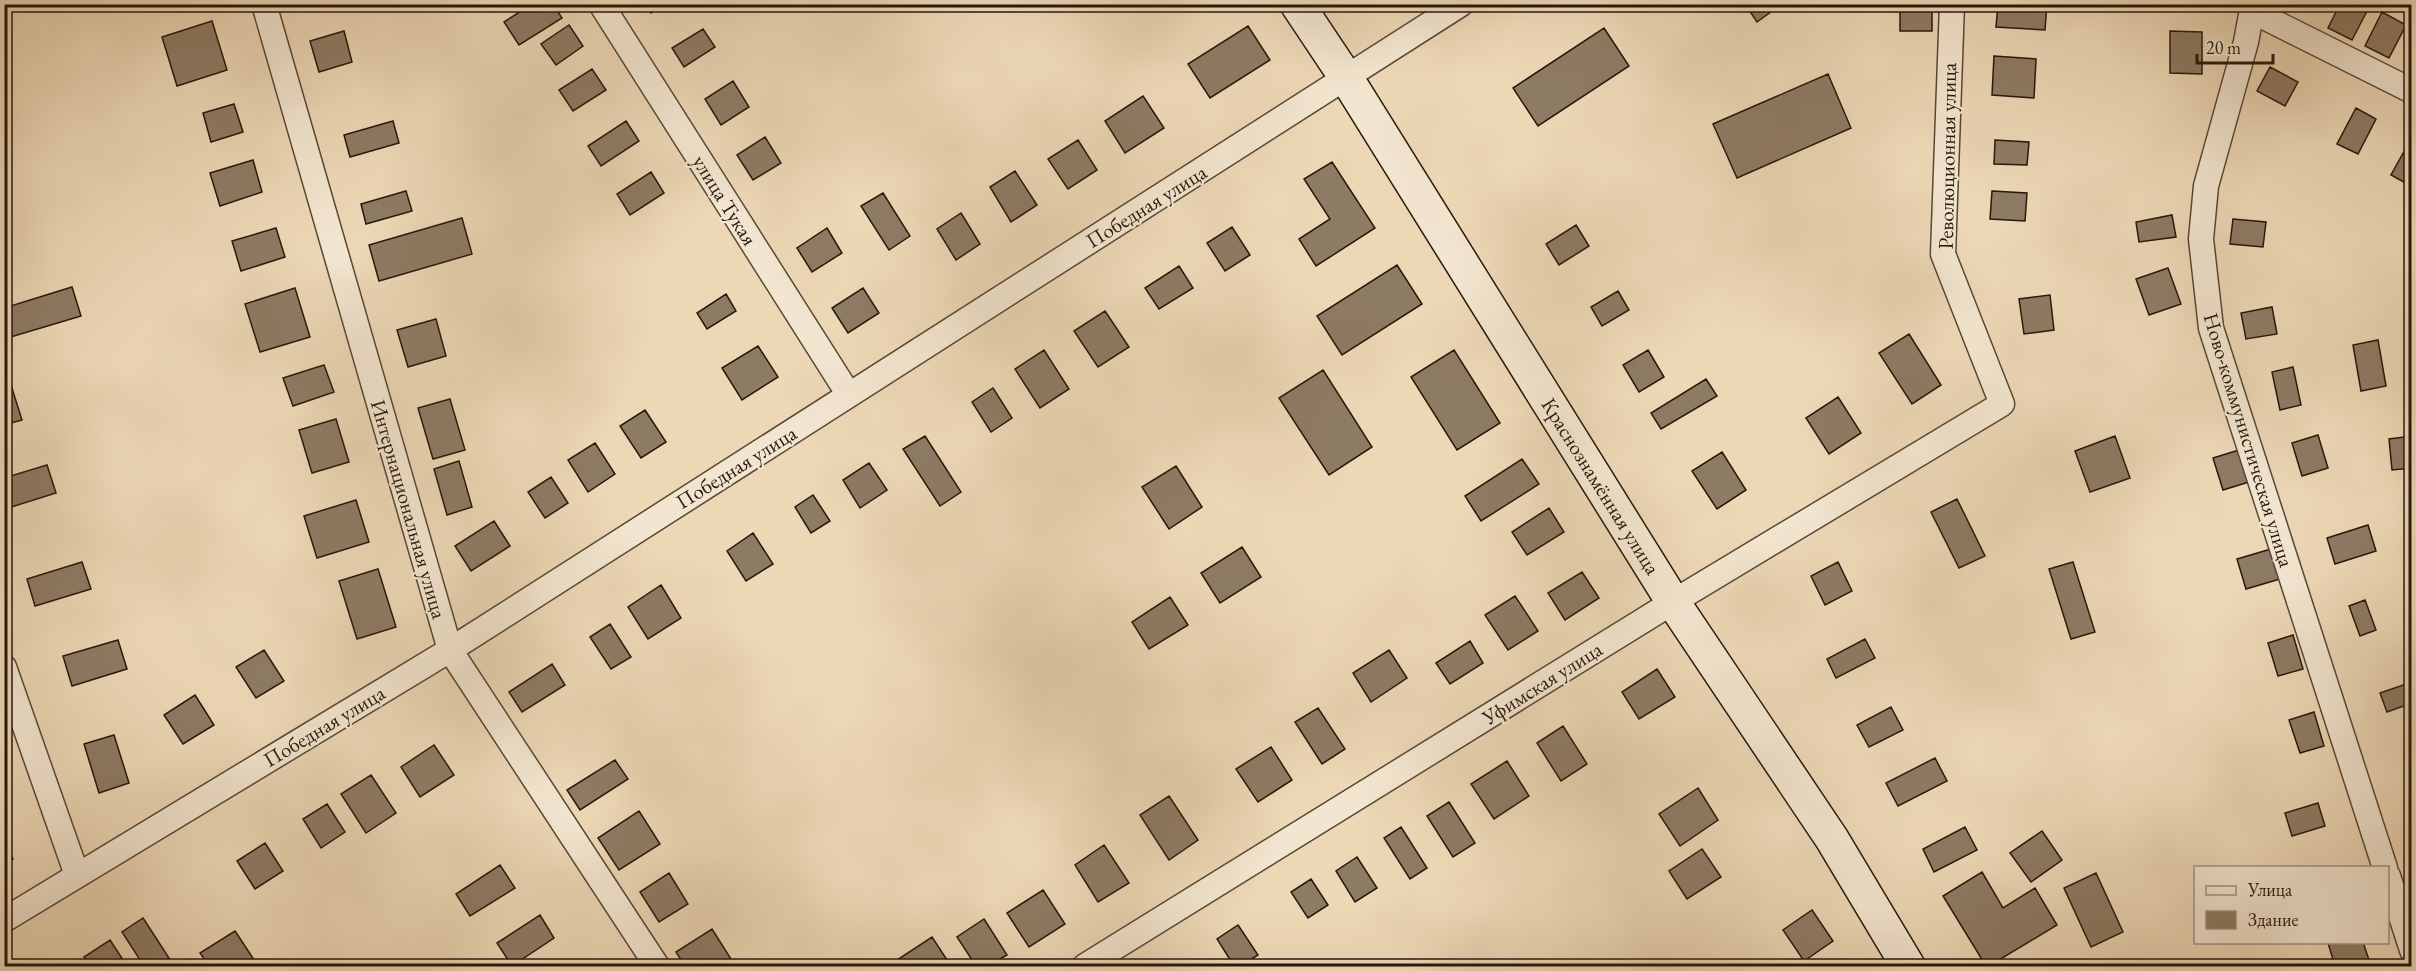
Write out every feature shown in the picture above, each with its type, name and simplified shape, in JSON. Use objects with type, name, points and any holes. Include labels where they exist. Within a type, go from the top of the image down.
[{"type":"street","name":"Интернациональная улица","points":[[264,4],[450,650],[657,966]]},
{"type":"street","name":"улица Тукая","points":[[601,4],[849,395]]},
{"type":"street","name":"Краснознамённая улица","points":[[1297,4],[1347,79],[1674,602],[1832,839],[1908,966]]},
{"type":"street","name":"Победная улица","points":[[4,920],[450,650],[1347,79],[1461,4]]},
{"type":"street","name":"Революционная улица","points":[[1952,4],[1942,254],[2002,404]]},
{"type":"street","points":[[2253,8],[2412,92]]},
{"type":"street","name":"Ново-коммунистическая улица","points":[[2253,8],[2246,42],[2206,186],[2201,239],[2211,328],[2385,866]]},
{"type":"street","name":"Уфимская улица","points":[[1085,966],[1674,602],[2002,404]]},
{"type":"street","points":[[4,667],[77,875]]},
{"type":"street","points":[[2389,879],[2412,950]]},
{"type":"building","points":[[532,4],[553,4],[562,18],[519,45],[504,22]]},
{"type":"building","points":[[645,4],[665,4],[651,13]]},
{"type":"building","points":[[1745,4],[1782,4],[1757,22]]},
{"type":"building","points":[[1900,4],[1932,4],[1932,31],[1900,31]]},
{"type":"building","points":[[1998,4],[2047,4],[2045,30],[1996,27]]},
{"type":"building","points":[[2340,4],[2355,4],[2367,11],[2352,40],[2328,28]]},
{"type":"building","points":[[2382,12],[2406,25],[2389,58],[2365,46]]},
{"type":"building","points":[[212,21],[227,70],[177,86],[162,37]]},
{"type":"building","points":[[569,25],[583,46],[556,65],[541,44]]},
{"type":"building","points":[[1248,26],[1270,60],[1210,98],[1188,64]]},
{"type":"building","points":[[1604,28],[1629,66],[1538,126],[1513,88]]},
{"type":"building","points":[[703,29],[715,47],[684,67],[672,48]]},
{"type":"building","points":[[344,31],[352,62],[319,72],[310,41]]},
{"type":"building","points":[[2170,31],[2202,32],[2202,74],[2170,73]]},
{"type":"building","points":[[1994,56],[2036,59],[2034,98],[1992,95]]},
{"type":"building","points":[[2270,67],[2298,82],[2285,106],[2257,91]]},
{"type":"building","points":[[592,69],[606,90],[573,111],[559,90]]},
{"type":"building","points":[[1828,74],[1851,128],[1737,178],[1713,124]]},
{"type":"building","points":[[733,81],[749,107],[721,125],[705,99]]},
{"type":"building","points":[[1143,96],[1164,128],[1125,153],[1105,121]]},
{"type":"building","points":[[234,104],[243,132],[211,142],[203,113]]},
{"type":"building","points":[[2356,108],[2376,119],[2358,154],[2337,144]]},
{"type":"building","points":[[393,121],[399,143],[350,157],[344,135]]},
{"type":"building","points":[[626,121],[639,141],[601,166],[588,146]]},
{"type":"building","points":[[765,137],[781,163],[753,180],[737,155]]},
{"type":"building","points":[[2412,137],[2412,185],[2411,186],[2391,175]]},
{"type":"building","points":[[1078,140],[1097,170],[1068,189],[1048,159]]},
{"type":"building","points":[[1995,140],[2029,142],[2027,165],[1994,164]]},
{"type":"building","points":[[253,160],[262,192],[220,206],[210,173]]},
{"type":"building","points":[[1332,162],[1375,228],[1316,266],[1299,239],[1330,219],[1304,179]]},
{"type":"building","points":[[1015,171],[1037,205],[1011,222],[990,187]]},
{"type":"building","points":[[651,172],[664,193],[630,215],[617,194]]},
{"type":"building","points":[[406,191],[412,211],[366,224],[361,204]]},
{"type":"building","points":[[1992,191],[2027,193],[2025,221],[1990,219]]},
{"type":"building","points":[[883,193],[910,236],[889,250],[861,206]]},
{"type":"building","points":[[961,213],[980,244],[956,260],[937,229]]},
{"type":"building","points":[[2172,215],[2176,237],[2139,242],[2136,222]]},
{"type":"building","points":[[462,218],[472,254],[379,281],[369,245]]},
{"type":"building","points":[[2233,219],[2266,222],[2263,247],[2230,244]]},
{"type":"building","points":[[1576,225],[1589,246],[1559,265],[1546,244]]},
{"type":"building","points":[[1232,227],[1250,255],[1225,271],[1207,243]]},
{"type":"building","points":[[276,228],[285,257],[241,271],[232,241]]},
{"type":"building","points":[[827,228],[842,253],[812,272],[797,248]]},
{"type":"building","points":[[1397,265],[1422,304],[1342,355],[1317,316]]},
{"type":"building","points":[[1179,266],[1193,288],[1159,309],[1145,288]]},
{"type":"building","points":[[2168,268],[2181,304],[2149,315],[2136,279]]},
{"type":"building","points":[[72,287],[81,316],[4,339],[4,308]]},
{"type":"building","points":[[295,288],[310,337],[260,352],[245,304]]},
{"type":"building","points":[[863,288],[879,313],[848,333],[832,308]]},
{"type":"building","points":[[1618,291],[1629,310],[1602,326],[1591,307]]},
{"type":"building","points":[[726,294],[736,311],[707,329],[697,313]]},
{"type":"building","points":[[2050,295],[2054,330],[2024,334],[2019,299]]},
{"type":"building","points":[[2272,307],[2277,334],[2246,339],[2241,313]]},
{"type":"building","points":[[1105,311],[1129,347],[1098,367],[1074,331]]},
{"type":"building","points":[[436,319],[446,356],[408,367],[397,330]]},
{"type":"building","points":[[1909,334],[1941,385],[1912,404],[1879,353]]},
{"type":"building","points":[[2378,340],[2386,386],[2361,391],[2353,345]]},
{"type":"building","points":[[758,346],[778,377],[742,400],[722,368]]},
{"type":"building","points":[[1044,350],[1069,389],[1040,408],[1015,369]]},
{"type":"building","points":[[1454,350],[1500,423],[1457,450],[1411,377]]},
{"type":"building","points":[[1648,350],[1664,377],[1639,392],[1623,365]]},
{"type":"building","points":[[324,365],[334,392],[293,406],[283,378]]},
{"type":"building","points":[[2293,367],[2301,405],[2280,410],[2272,372]]},
{"type":"building","points":[[1323,370],[1372,447],[1329,475],[1279,398]]},
{"type":"building","points":[[1706,379],[1717,396],[1661,429],[1651,413]]},
{"type":"building","points":[[11,385],[22,420],[4,425],[4,387]]},
{"type":"building","points":[[993,388],[1012,418],[991,432],[972,402]]},
{"type":"building","points":[[1838,397],[1861,433],[1829,454],[1806,418]]},
{"type":"building","points":[[450,399],[465,450],[433,459],[418,408]]},
{"type":"building","points":[[645,410],[666,442],[641,458],[620,426]]},
{"type":"building","points":[[336,419],[349,462],[312,473],[299,430]]},
{"type":"building","points":[[2318,435],[2328,468],[2302,476],[2292,443]]},
{"type":"building","points":[[925,436],[961,492],[940,506],[903,449]]},
{"type":"building","points":[[2115,436],[2130,478],[2090,492],[2075,451]]},
{"type":"building","points":[[2412,436],[2412,468],[2392,470],[2389,439]]},
{"type":"building","points":[[595,443],[615,474],[588,492],[568,460]]},
{"type":"building","points":[[2239,450],[2249,482],[2223,490],[2213,458]]},
{"type":"building","points":[[1722,452],[1746,490],[1717,509],[1692,471]]},
{"type":"building","points":[[1522,459],[1539,484],[1481,521],[1465,496]]},
{"type":"building","points":[[459,461],[472,507],[447,515],[434,469]]},
{"type":"building","points":[[869,463],[887,490],[860,508],[843,480]]},
{"type":"building","points":[[47,465],[56,493],[8,508],[4,495],[4,478]]},
{"type":"building","points":[[1176,466],[1202,507],[1169,529],[1142,487]]},
{"type":"building","points":[[551,477],[568,503],[545,518],[528,492]]},
{"type":"building","points":[[813,495],[830,521],[811,533],[795,507]]},
{"type":"building","points":[[1957,499],[1985,556],[1959,568],[1931,512]]},
{"type":"building","points":[[356,500],[369,542],[317,558],[304,516]]},
{"type":"building","points":[[1549,508],[1564,532],[1527,555],[1512,532]]},
{"type":"building","points":[[494,521],[510,546],[471,571],[455,546]]},
{"type":"building","points":[[2368,525],[2376,551],[2335,564],[2327,538]]},
{"type":"building","points":[[753,533],[773,564],[746,581],[727,551]]},
{"type":"building","points":[[1242,547],[1261,577],[1220,603],[1201,573]]},
{"type":"building","points":[[2271,549],[2280,579],[2246,589],[2237,559]]},
{"type":"building","points":[[82,562],[91,589],[35,606],[27,579]]},
{"type":"building","points":[[1838,562],[1852,591],[1825,605],[1811,576]]},
{"type":"building","points":[[2073,562],[2095,632],[2071,639],[2049,569]]},
{"type":"building","points":[[378,569],[396,627],[357,639],[339,581]]},
{"type":"building","points":[[1582,572],[1599,598],[1565,620],[1548,593]]},
{"type":"building","points":[[661,585],[681,618],[648,639],[628,607]]},
{"type":"building","points":[[1515,596],[1538,631],[1508,650],[1485,615]]},
{"type":"building","points":[[1170,597],[1188,625],[1149,649],[1132,622]]},
{"type":"building","points":[[2365,600],[2376,630],[2360,636],[2349,606]]},
{"type":"building","points":[[610,624],[631,657],[611,669],[590,637]]},
{"type":"building","points":[[2293,635],[2303,669],[2278,676],[2268,643]]},
{"type":"building","points":[[1865,639],[1875,658],[1836,678],[1827,659]]},
{"type":"building","points":[[118,640],[127,669],[72,686],[63,656]]},
{"type":"building","points":[[1470,641],[1483,663],[1450,684],[1436,663]]},
{"type":"building","points":[[264,650],[284,681],[256,698],[236,667]]},
{"type":"building","points":[[1389,650],[1407,678],[1371,702],[1353,673]]},
{"type":"building","points":[[552,664],[565,685],[522,712],[509,692]]},
{"type":"building","points":[[1657,669],[1675,697],[1639,719],[1622,692]]},
{"type":"building","points":[[2412,682],[2412,703],[2387,712],[2380,693]]},
{"type":"building","points":[[195,695],[214,725],[183,744],[164,715]]},
{"type":"building","points":[[1891,707],[1903,730],[1869,747],[1857,725]]},
{"type":"building","points":[[1318,708],[1345,749],[1322,764],[1295,722]]},
{"type":"building","points":[[2314,712],[2324,746],[2300,753],[2289,720]]},
{"type":"building","points":[[1563,726],[1587,764],[1561,781],[1537,743]]},
{"type":"building","points":[[114,735],[129,783],[99,793],[84,744]]},
{"type":"building","points":[[434,745],[454,775],[420,797],[401,767]]},
{"type":"building","points":[[1271,747],[1292,780],[1258,802],[1236,769]]},
{"type":"building","points":[[2412,753],[2412,777],[2404,756]]},
{"type":"building","points":[[1935,758],[1947,781],[1898,806],[1886,783]]},
{"type":"building","points":[[615,760],[628,779],[580,810],[567,790]]},
{"type":"building","points":[[1507,761],[1529,796],[1494,819],[1471,784]]},
{"type":"building","points":[[371,775],[396,813],[366,833],[341,794]]},
{"type":"building","points":[[1698,788],[1718,820],[1680,846],[1659,814]]},
{"type":"building","points":[[1169,796],[1198,840],[1169,860],[1140,815]]},
{"type":"building","points":[[1449,802],[1475,843],[1453,857],[1427,816]]},
{"type":"building","points":[[2318,803],[2325,826],[2292,836],[2285,813]]},
{"type":"building","points":[[327,804],[345,832],[321,848],[303,819]]},
{"type":"building","points":[[639,811],[660,844],[619,870],[598,838]]},
{"type":"building","points":[[1401,827],[1427,868],[1410,879],[1384,838]]},
{"type":"building","points":[[1965,827],[1977,850],[1934,872],[1923,849]]},
{"type":"building","points":[[2042,831],[2062,860],[2031,882],[2010,853]]},
{"type":"building","points":[[4,838],[13,859],[4,862]]},
{"type":"building","points":[[265,843],[283,871],[255,889],[237,861]]},
{"type":"building","points":[[1104,845],[1129,883],[1098,902],[1075,865]]},
{"type":"building","points":[[1702,849],[1721,877],[1687,899],[1669,871]]},
{"type":"building","points":[[1357,857],[1377,888],[1355,902],[1336,871]]},
{"type":"building","points":[[500,865],[515,888],[470,916],[456,894]]},
{"type":"building","points":[[1982,872],[2003,908],[2035,888],[2057,925],[1989,966],[1986,966],[1943,896]]},
{"type":"building","points":[[669,873],[688,904],[659,922],[640,892]]},
{"type":"building","points":[[2096,873],[2123,932],[2091,947],[2064,888]]},
{"type":"building","points":[[1311,879],[1328,905],[1308,918],[1291,892]]},
{"type":"building","points":[[1043,890],[1065,924],[1029,947],[1007,913]]},
{"type":"building","points":[[1812,910],[1833,941],[1804,961],[1783,930]]},
{"type":"building","points":[[540,915],[554,938],[512,966],[497,943]]},
{"type":"building","points":[[143,918],[169,958],[155,966],[144,966],[122,932]]},
{"type":"building","points":[[984,919],[1007,955],[988,966],[976,966],[957,937]]},
{"type":"building","points":[[1238,925],[1258,955],[1240,966],[1234,966],[1217,939]]},
{"type":"building","points":[[712,929],[731,959],[720,966],[685,966],[676,952]]},
{"type":"building","points":[[235,931],[258,966],[209,966],[200,953]]},
{"type":"building","points":[[932,937],[951,966],[897,966],[894,962]]},
{"type":"building","points":[[110,940],[127,966],[90,966],[84,957]]},
{"type":"building","points":[[2328,944],[2364,944],[2371,966],[2335,966]]},
{"type":"building","points":[[1845,959],[1850,966],[1834,966]]}]
